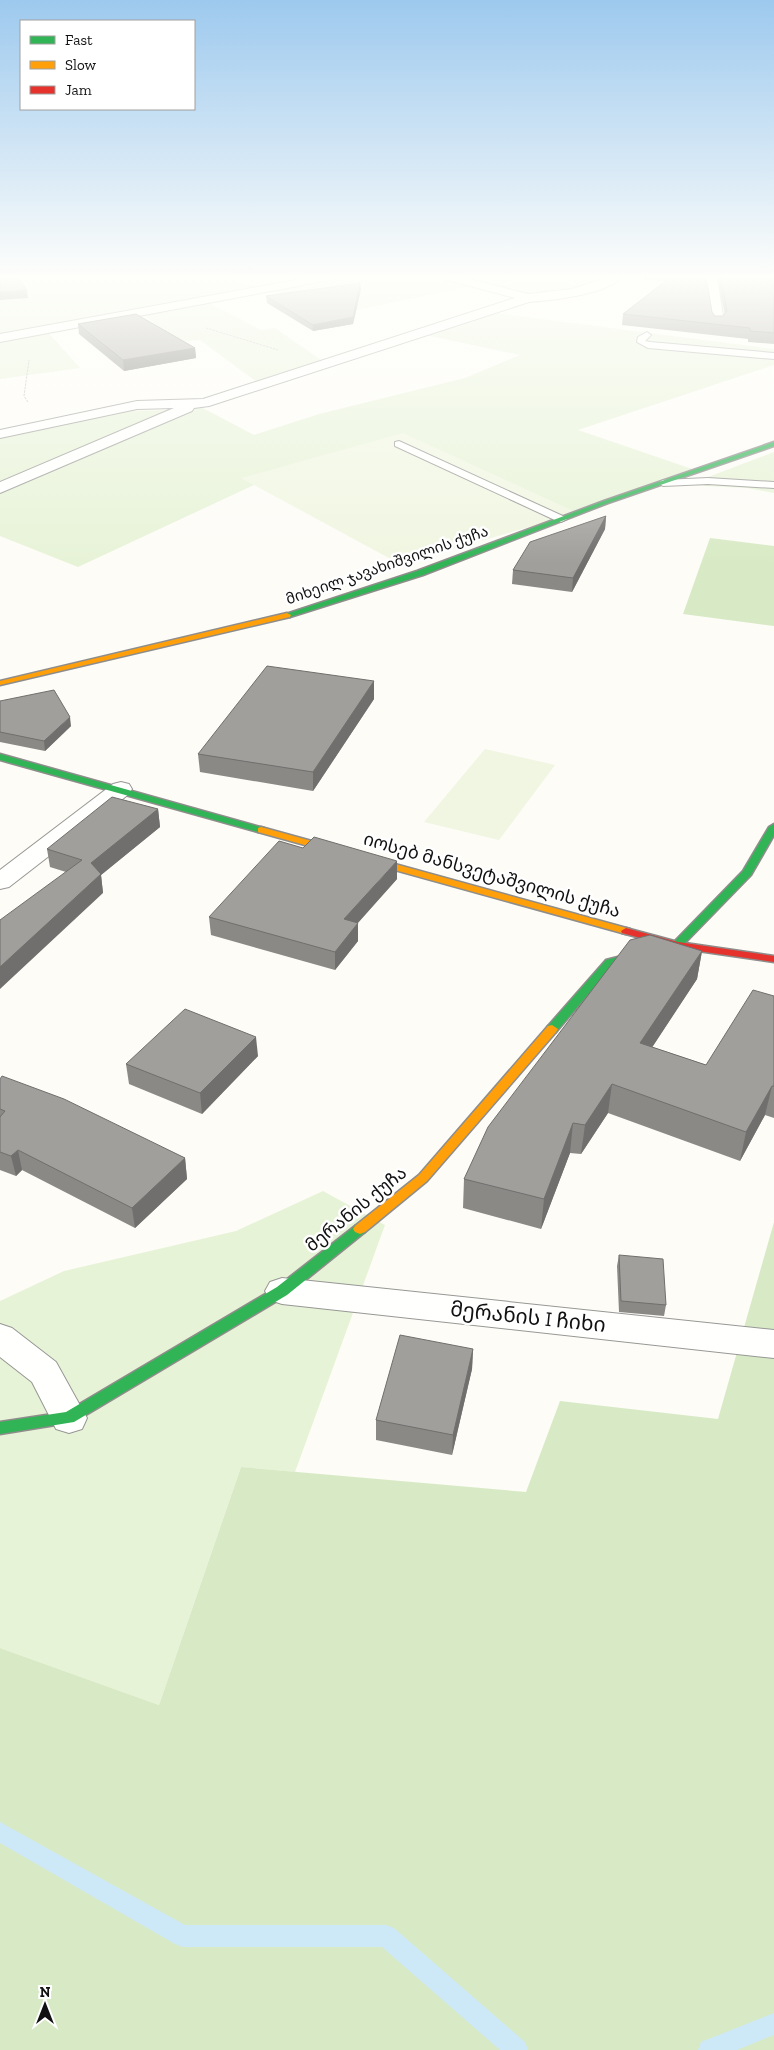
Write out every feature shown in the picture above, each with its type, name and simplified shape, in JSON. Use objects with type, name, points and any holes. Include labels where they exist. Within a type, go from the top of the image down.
[{"type":"street","points":[[0,488],[195,404],[298,373]]},
{"type":"street","points":[[0,434],[138,405],[195,404]]},
{"type":"street","name":"მიხეილ ჯავახიშვილის ქუჩა","points":[[0,683],[311,610],[420,573],[663,483],[771,448]]},
{"type":"street","name":"იოსებ მანსვეტაშვილის ქუჩა","points":[[0,757],[121,789],[677,945],[774,959]]},
{"type":"street","points":[[0,882],[121,789]]},
{"type":"street","points":[[677,945],[747,873],[774,827]]},
{"type":"street","name":"მერანის ქუჩა","points":[[0,1428],[69,1418],[282,1291],[423,1178],[610,962],[677,945]]},
{"type":"street","name":"მერანის I ჩიხი","points":[[282,1291],[774,1344]]},
{"type":"street","points":[[0,1338],[44,1372],[69,1418]]},
{"type":"lane","points":[[399,444],[561,520]]},
{"type":"lane","points":[[663,483],[708,481],[774,485]]},
{"type":"path","points":[[28,373],[24,396],[44,424]]},
{"type":"green space","points":[[0,373],[46,373],[0,379]]},
{"type":"green space","points":[[244,373],[300,373],[261,385]]},
{"type":"green space","points":[[478,373],[751,373],[578,430],[698,471],[578,513],[242,478],[254,485],[78,567],[0,536],[0,491],[195,404],[254,435],[319,414],[465,378]]},
{"type":"green space","points":[[172,410],[0,483],[0,438],[122,411]]},
{"type":"green space","points":[[403,433],[578,513],[400,564],[241,478]]},
{"type":"green space","points":[[774,452],[774,493],[747,488],[687,485]]},
{"type":"green space","points":[[710,538],[774,546],[774,626],[683,614]]},
{"type":"green space","points":[[485,749],[555,765],[499,840],[424,822]]},
{"type":"green space","points":[[323,1191],[385,1225],[295,1472],[241,1467],[159,1705],[0,1648],[0,1301],[64,1271],[236,1231]]},
{"type":"green space","points":[[774,1222],[774,2050],[0,2050],[0,1648],[159,1705],[241,1467],[526,1492],[560,1401],[718,1419]]},
{"type":"building","points":[[606,516],[573,578],[513,570],[530,542]]},
{"type":"building","points":[[267,666],[374,681],[313,772],[198,754]]},
{"type":"building","points":[[54,690],[70,717],[44,741],[0,732],[0,701]]},
{"type":"building","points":[[112,797],[158,809],[91,863],[101,874],[0,967],[0,920],[82,860],[47,849]]},
{"type":"building","points":[[314,837],[397,861],[344,919],[358,923],[335,952],[209,917],[279,841],[303,848]]},
{"type":"building","points":[[650,935],[702,951],[640,1043],[706,1065],[753,990],[774,996],[774,1086],[772,1086],[746,1132],[612,1084],[585,1125],[573,1123],[544,1199],[464,1179],[488,1127],[630,940]]},
{"type":"building","points":[[185,1009],[256,1037],[200,1093],[126,1064]]},
{"type":"building","points":[[2,1076],[64,1099],[185,1158],[132,1208],[18,1150],[11,1156],[0,1152],[0,1117],[5,1111],[0,1109],[0,1079]]},
{"type":"building","points":[[619,1255],[663,1259],[666,1305],[621,1301]]},
{"type":"building","points":[[400,1335],[473,1349],[453,1435],[376,1420]]},
{"type":"waterway","points":[[0,1832],[183,1936],[386,1936],[517,2050]]},
{"type":"waterway","points":[[709,2050],[774,2024]]},
{"type":"traffic: fast","points":[[287,615],[420,573],[606,502],[774,444]]},
{"type":"traffic: fast","points":[[0,757],[261,830]]},
{"type":"traffic: fast","points":[[552,1029],[610,962],[677,945],[747,873],[774,827]]},
{"type":"traffic: fast","points":[[0,1428],[69,1418],[282,1291],[360,1229]]},
{"type":"traffic: slow","points":[[0,683],[287,615]]},
{"type":"traffic: slow","points":[[261,830],[626,931]]},
{"type":"traffic: slow","points":[[360,1229],[423,1178],[552,1029]]},
{"type":"traffic: jam","points":[[626,931],[677,945],[774,959]]}]
